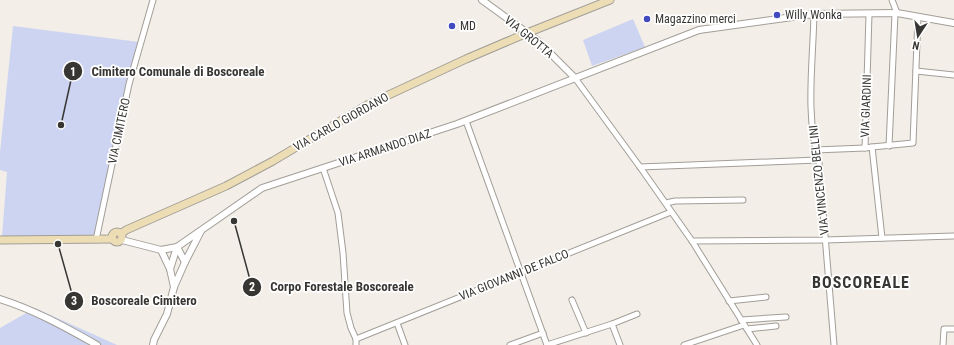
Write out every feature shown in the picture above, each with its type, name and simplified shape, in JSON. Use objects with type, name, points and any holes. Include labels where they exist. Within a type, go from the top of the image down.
[{"type":"main road","name":"VIA CARLO GIORDANO","points":[[96,240],[113,239],[115,233],[118,232],[122,237],[126,230],[226,186],[272,161],[367,105],[466,59],[610,0]]},
{"type":"main road","points":[[0,240],[96,240]]},
{"type":"street","name":"VIA CIMITERO","points":[[96,240],[128,90],[153,0]]},
{"type":"street","name":"VIA GROTTA","points":[[482,0],[537,40],[575,78]]},
{"type":"street","points":[[889,146],[896,14],[892,0]]},
{"type":"street","name":"VIA ARMANDO DIAZ","points":[[177,247],[262,188],[466,121],[699,30],[814,14],[896,14],[954,23]]},
{"type":"street","name":"VIA VINCENZO BELLINI","points":[[814,14],[811,100],[815,150],[818,160],[834,345]]},
{"type":"street","name":"VIA GIARDINI","points":[[869,14],[865,148],[872,147],[882,238]]},
{"type":"street","points":[[872,147],[913,143],[918,17]]},
{"type":"street","points":[[916,71],[954,75]]},
{"type":"street","points":[[575,78],[692,241],[756,345]]},
{"type":"street","points":[[466,121],[547,345],[586,333],[637,314]]},
{"type":"street","points":[[815,150],[865,148]]},
{"type":"street","points":[[640,167],[818,160]]},
{"type":"street","name":"VIA GIOVANNI DE FALCO","points":[[323,168],[338,213],[343,253],[347,313],[350,328],[356,342],[397,323],[671,212]]},
{"type":"street","points":[[666,203],[675,201],[743,200]]},
{"type":"street","name":"VIA ARMANDO DIAZ","points":[[153,342],[167,314],[174,287],[202,230]]},
{"type":"street","points":[[692,241],[825,240],[954,236]]},
{"type":"street","points":[[122,237],[161,250],[177,247]]},
{"type":"street","points":[[177,247],[185,262]]},
{"type":"street","points":[[170,268],[177,247]]},
{"type":"street","name":"VIA ARMANDO DIAZ","points":[[161,250],[170,268],[174,287]]},
{"type":"street","points":[[729,301],[766,297]]},
{"type":"street","points":[[0,299],[46,317],[97,345]]},
{"type":"street","points":[[572,300],[586,333]]},
{"type":"street","points":[[684,345],[744,324],[786,317]]},
{"type":"street","points":[[397,323],[405,345]]},
{"type":"street","points":[[612,324],[620,345]]},
{"type":"street","points":[[744,324],[776,326]]},
{"type":"street","points":[[943,345],[944,329],[954,329]]},
{"type":"street","points":[[510,345],[543,333]]},
{"type":"street","points":[[147,345],[153,342]]},
{"type":"shaded area","points":[[633,19],[645,47],[592,66],[583,40]]},
{"type":"shaded area","points":[[13,26],[139,42],[95,236],[2,237],[7,172],[0,170],[0,152]]},
{"type":"shaded area","points":[[35,308],[117,345],[0,345],[0,328]]},
{"type":"place","name":"Willy Wonka","points":[[777,15]]},
{"type":"place","name":"Magazzino merci","points":[[647,19]]},
{"type":"place","name":"MD","points":[[452,26]]},
{"type":"place","name":"Cimitero Comunale di Boscoreale","points":[[61,125]]},
{"type":"place","name":"Corpo Forestale Boscoreale","points":[[234,221]]},
{"type":"place","name":"Boscoreale Cimitero","points":[[58,244]]},
{"type":"district","name":"BOSCOREALE","points":[[861,282]]}]
